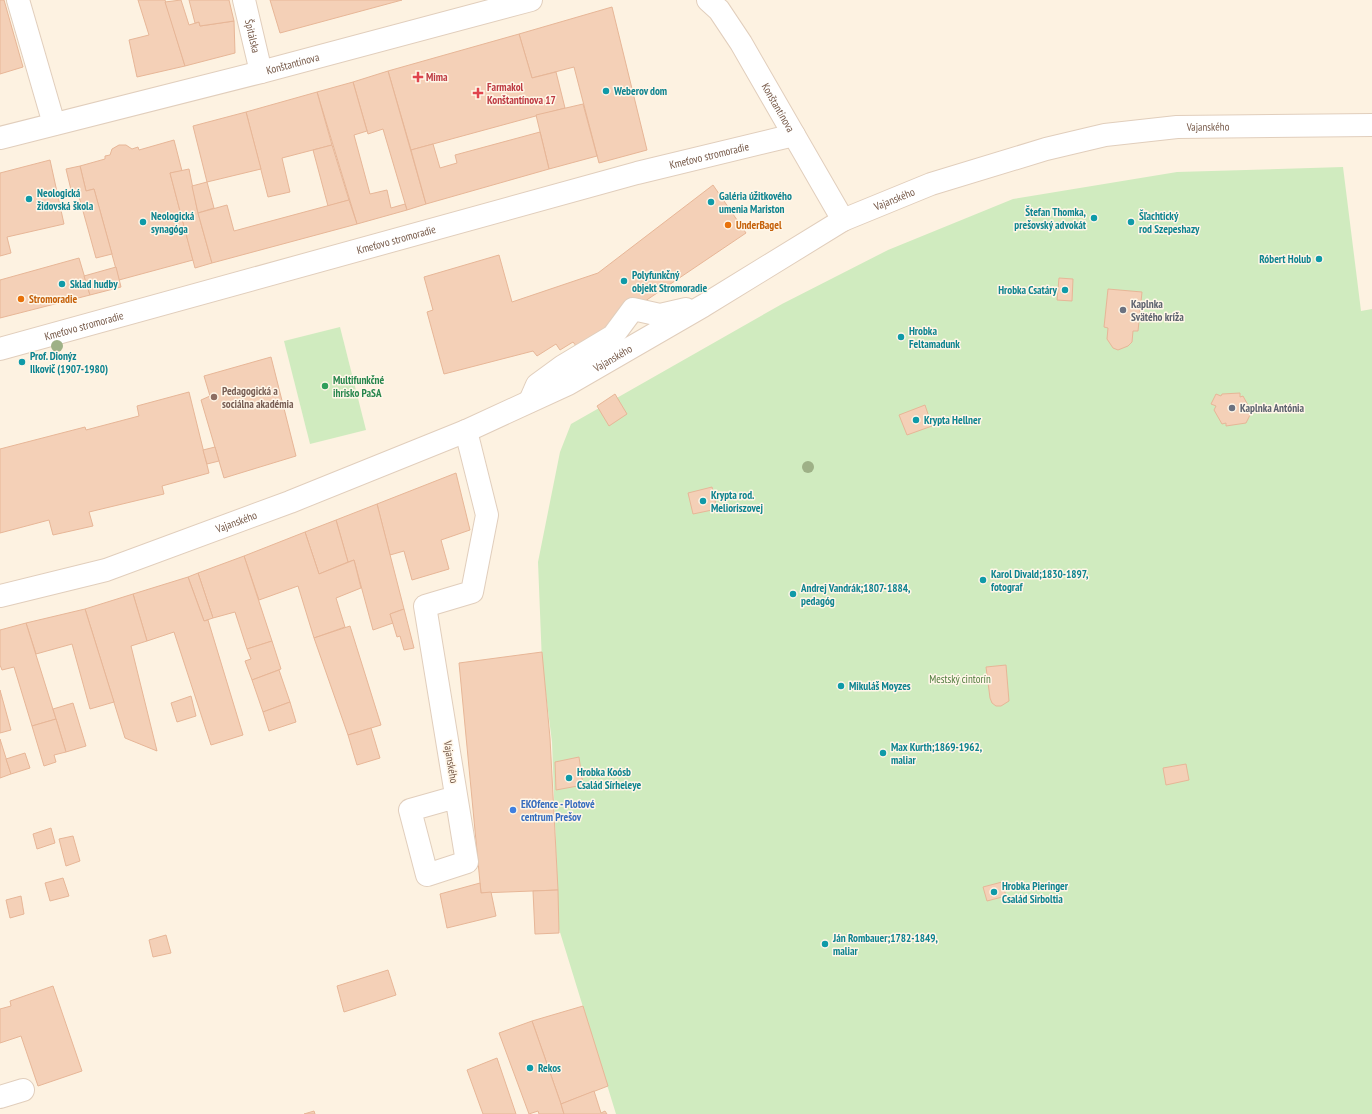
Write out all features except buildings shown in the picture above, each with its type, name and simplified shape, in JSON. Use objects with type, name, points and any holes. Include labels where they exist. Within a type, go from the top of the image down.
[{"type":"street","points":[[18,0],[54,124]]},
{"type":"street","name":"Špitálska","points":[[244,0],[261,72]]},
{"type":"street","name":"Konštantínova","points":[[0,138],[261,72],[531,0]]},
{"type":"street","name":"Konštantínova","points":[[708,0],[719,10],[741,43],[843,220]]},
{"type":"street","name":"Vajanského","points":[[0,596],[106,570],[290,502],[466,431],[568,384],[703,306],[843,220],[931,184],[1046,149],[1105,135],[1177,127],[1372,125]]},
{"type":"street","name":"Kmeťovo stromoradie","points":[[0,349],[636,173],[794,135]]},
{"type":"street","points":[[529,402],[537,385],[541,381],[613,336],[633,309],[660,315],[703,306]]},
{"type":"street","name":"Vajanského","points":[[456,796],[426,606],[472,592],[487,515],[466,431]]},
{"type":"street","points":[[0,1097],[23,1090]]},
{"type":"green space","name":"Mestský cintorín","points":[[1343,167],[1361,311],[1372,309],[1372,1114],[616,1114],[559,929],[552,742],[542,663],[538,562],[560,452],[571,424],[782,304],[888,250],[1013,199],[1177,172]]},
{"type":"green space","name":"Multifunkčné ihrisko PaSA","points":[[340,327],[366,430],[310,444],[284,341]]},
{"type":"place","name":"Mima","points":[[418,77]]},
{"type":"place","name":"Weberov dom","points":[[606,91]]},
{"type":"place","name":"Farmakol Konštantínova 17","points":[[478,93]]},
{"type":"place","name":"Neologická židovská škola","points":[[29,199]]},
{"type":"place","name":"Galéria úžitkového umenia Mariston","points":[[711,202]]},
{"type":"place","name":"Štefan Thomka, prešovský advokát","points":[[1094,218]]},
{"type":"place","name":"Neologická synagóga","points":[[143,222]]},
{"type":"place","name":"Šľachtický rod Szepeshazy","points":[[1131,222]]},
{"type":"place","name":"UnderBagel","points":[[728,225]]},
{"type":"place","name":"Róbert Holub","points":[[1319,259]]},
{"type":"place","name":"Polyfunkčný objekt Stromoradie","points":[[624,281]]},
{"type":"place","name":"Sklad hudby","points":[[62,284]]},
{"type":"place","name":"Hrobka Csatáry","points":[[1065,290]]},
{"type":"place","name":"Stromoradie","points":[[21,299]]},
{"type":"place","name":"Kaplnka Svätého kríža","points":[[1123,310]]},
{"type":"place","name":"Hrobka Feltamadunk","points":[[901,337]]},
{"type":"place","name":"Prof. Dionýz Ilkovič (1907-1980)","points":[[22,362]]},
{"type":"place","name":"Multifunkčné ihrisko PaSA","points":[[325,386]]},
{"type":"place","name":"Pedagogická a sociálna akadémia","points":[[214,397]]},
{"type":"place","name":"Kaplnka Antónia","points":[[1232,408]]},
{"type":"place","name":"Krypta Hellner","points":[[916,420]]},
{"type":"place","name":"Krypta rod. Melioriszovej","points":[[703,501]]},
{"type":"place","name":"Karol Divald;1830-1897, fotograf","points":[[983,580]]},
{"type":"place","name":"Andrej Vandrák;1807-1884, pedagóg","points":[[793,594]]},
{"type":"place","name":"Mikuláš Moyzes","points":[[841,686]]},
{"type":"place","name":"Max Kurth;1869-1962, maliar","points":[[883,753]]},
{"type":"place","name":"Hrobka Koósb Család Sírheleye","points":[[569,778]]},
{"type":"place","name":"EKOfence - Plotové centrum Prešov","points":[[513,810]]},
{"type":"place","name":"Hrobka Pieringer Család Sirboltia","points":[[994,892]]},
{"type":"place","name":"Ján Rombauer;1782-1849, maliar","points":[[825,944]]},
{"type":"place","name":"Rekos","points":[[530,1068]]}]
